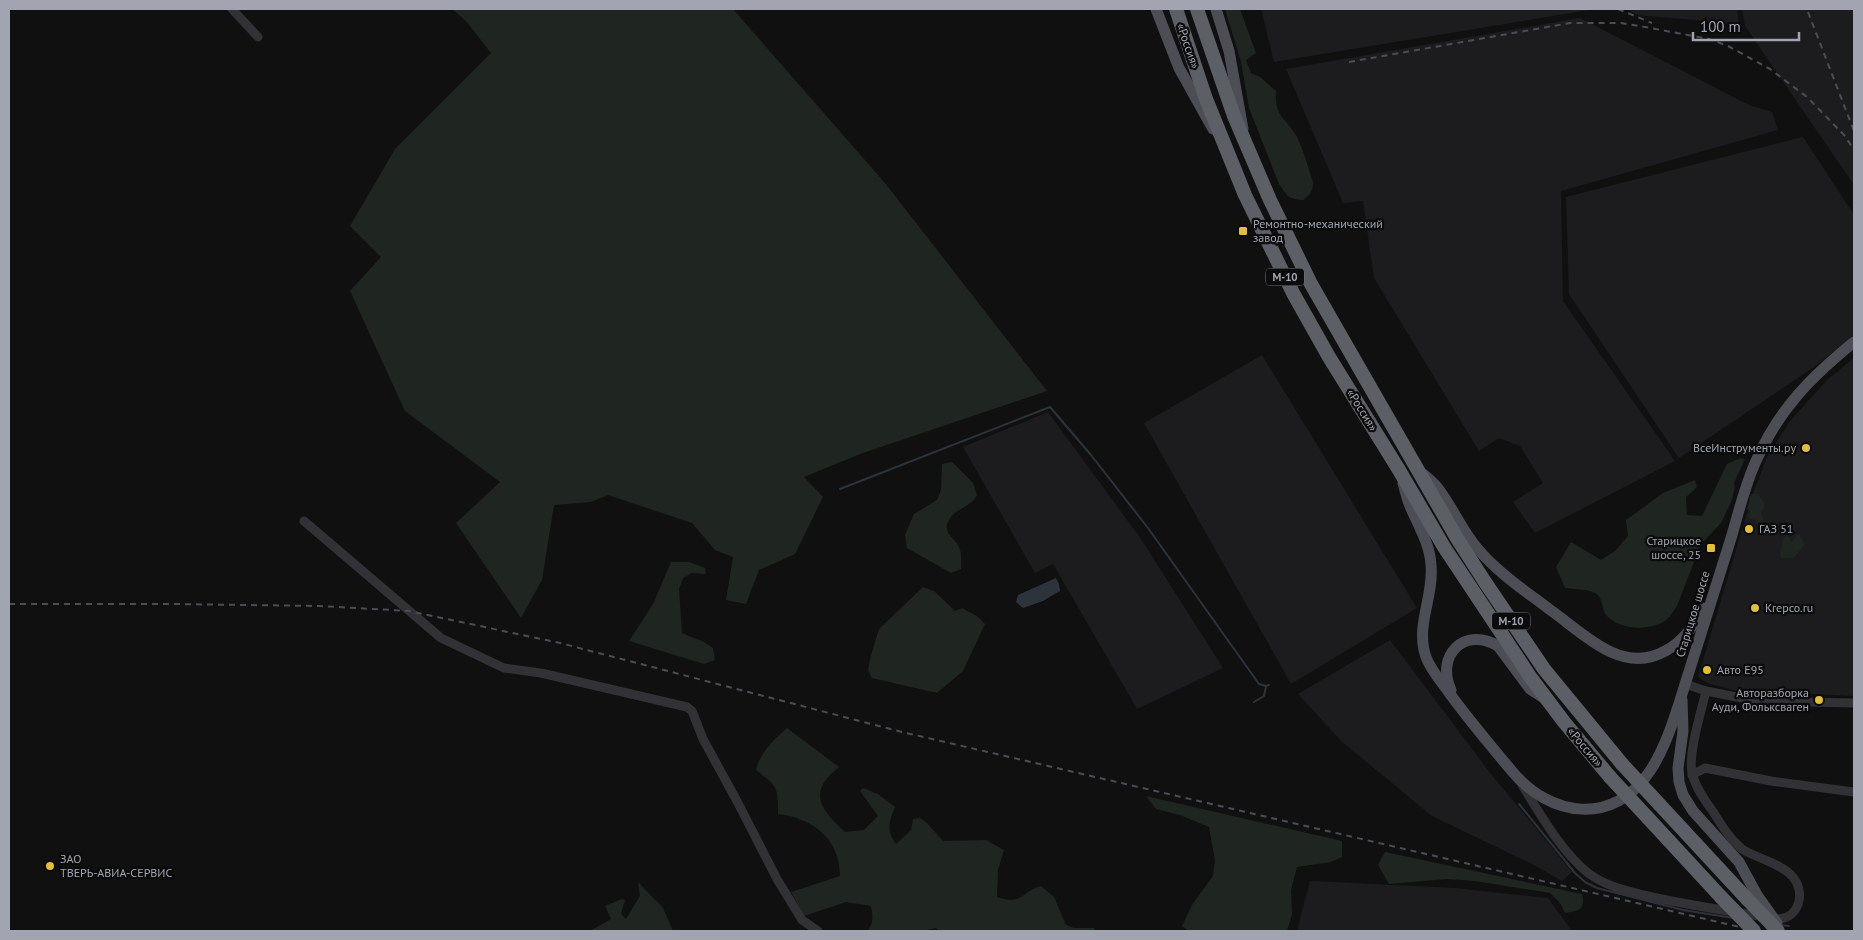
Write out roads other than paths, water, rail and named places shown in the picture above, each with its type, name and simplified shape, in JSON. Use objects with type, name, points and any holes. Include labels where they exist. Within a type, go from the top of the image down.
[{"type":"highway","name":"«Россия»","points":[[1176,9],[1206,99],[1226,149],[1245,195],[1293,293],[1329,357],[1399,470],[1444,548],[1547,699],[1610,777],[1754,931]]},
{"type":"highway","name":"«Россия»","points":[[1197,9],[1245,142],[1270,200],[1311,284],[1458,540],[1517,629],[1556,683],[1622,764],[1660,805],[1753,897]]},
{"type":"highway","name":"М-10","points":[[1753,897],[1780,931]]},
{"type":"main road","points":[[1156,9],[1179,68],[1226,149]]},
{"type":"main road","points":[[1216,9],[1229,51],[1245,142]]},
{"type":"main road","name":"Старицкое шоссе","points":[[1461,709],[1518,778],[1539,795],[1567,808],[1590,810],[1616,803],[1633,792],[1656,762],[1683,690],[1747,483],[1756,461],[1774,425],[1783,412],[1812,378],[1854,342]]},
{"type":"main road","points":[[1416,466],[1438,488],[1477,548],[1497,568],[1590,639],[1611,652],[1627,657],[1643,657],[1661,654],[1674,646],[1696,622],[1719,575]]},
{"type":"main road","points":[[1399,470],[1408,503],[1431,558],[1431,583],[1422,630],[1426,657],[1432,669],[1461,709]]},
{"type":"main road","points":[[1461,709],[1448,683],[1446,669],[1448,659],[1454,650],[1473,639],[1485,640],[1498,646],[1530,689],[1547,699]]},
{"type":"main road","points":[[1683,690],[1683,731],[1678,768],[1681,790],[1685,801],[1693,811],[1740,862],[1753,897]]},
{"type":"street","points":[[232,9],[258,37]]},
{"type":"street","points":[[304,520],[441,638],[504,668],[541,673],[687,707],[692,711],[703,739],[777,879],[802,920],[818,931]]},
{"type":"street","points":[[1683,690],[1706,691],[1757,701],[1854,703]]},
{"type":"street","points":[[1518,778],[1552,832],[1587,872],[1610,886],[1672,901],[1779,919],[1791,916],[1797,908],[1799,897],[1799,887],[1794,878],[1788,872],[1754,856],[1736,844],[1712,811],[1692,775],[1692,758],[1706,691]]},
{"type":"street","points":[[1692,775],[1706,768],[1771,781],[1854,792]]},
{"type":"waterway","points":[[840,489],[1050,407],[1091,455],[1148,528],[1259,684],[1269,685]]},
{"type":"waterway","points":[[1254,702],[1264,696],[1266,686]]},
{"type":"waterway","points":[[1519,804],[1575,873],[1585,882],[1597,888],[1683,910],[1733,918]]},
{"type":"waterway","points":[[1780,925],[1789,926]]},
{"type":"railway","points":[[1618,9],[1652,23]]},
{"type":"railway","points":[[1808,12],[1854,131]]},
{"type":"railway","points":[[1349,62],[1570,23],[1621,23],[1645,27],[1709,39],[1728,46],[1770,69],[1807,97],[1845,136],[1854,150]]},
{"type":"railway","points":[[9,604],[320,606],[409,611],[560,643],[902,732],[1757,931]]},
{"type":"place","name":"Ремонтно-механический завод","points":[[1243,231]]},
{"type":"place","name":"ВсеИнструменты.ру","points":[[1806,448]]},
{"type":"place","name":"ГАЗ 51","points":[[1749,529]]},
{"type":"place","name":"Старицкое шоссе, 25","points":[[1711,548]]},
{"type":"place","name":"Krepco.ru","points":[[1755,608]]},
{"type":"place","name":"Авто E95","points":[[1707,670]]},
{"type":"place","name":"Авторазборка Ауди, Фольксваген","points":[[1819,700]]},
{"type":"place","name":"ЗАО ТВЕРЬ-АВИА-СЕРВИС","points":[[50,866]]}]
